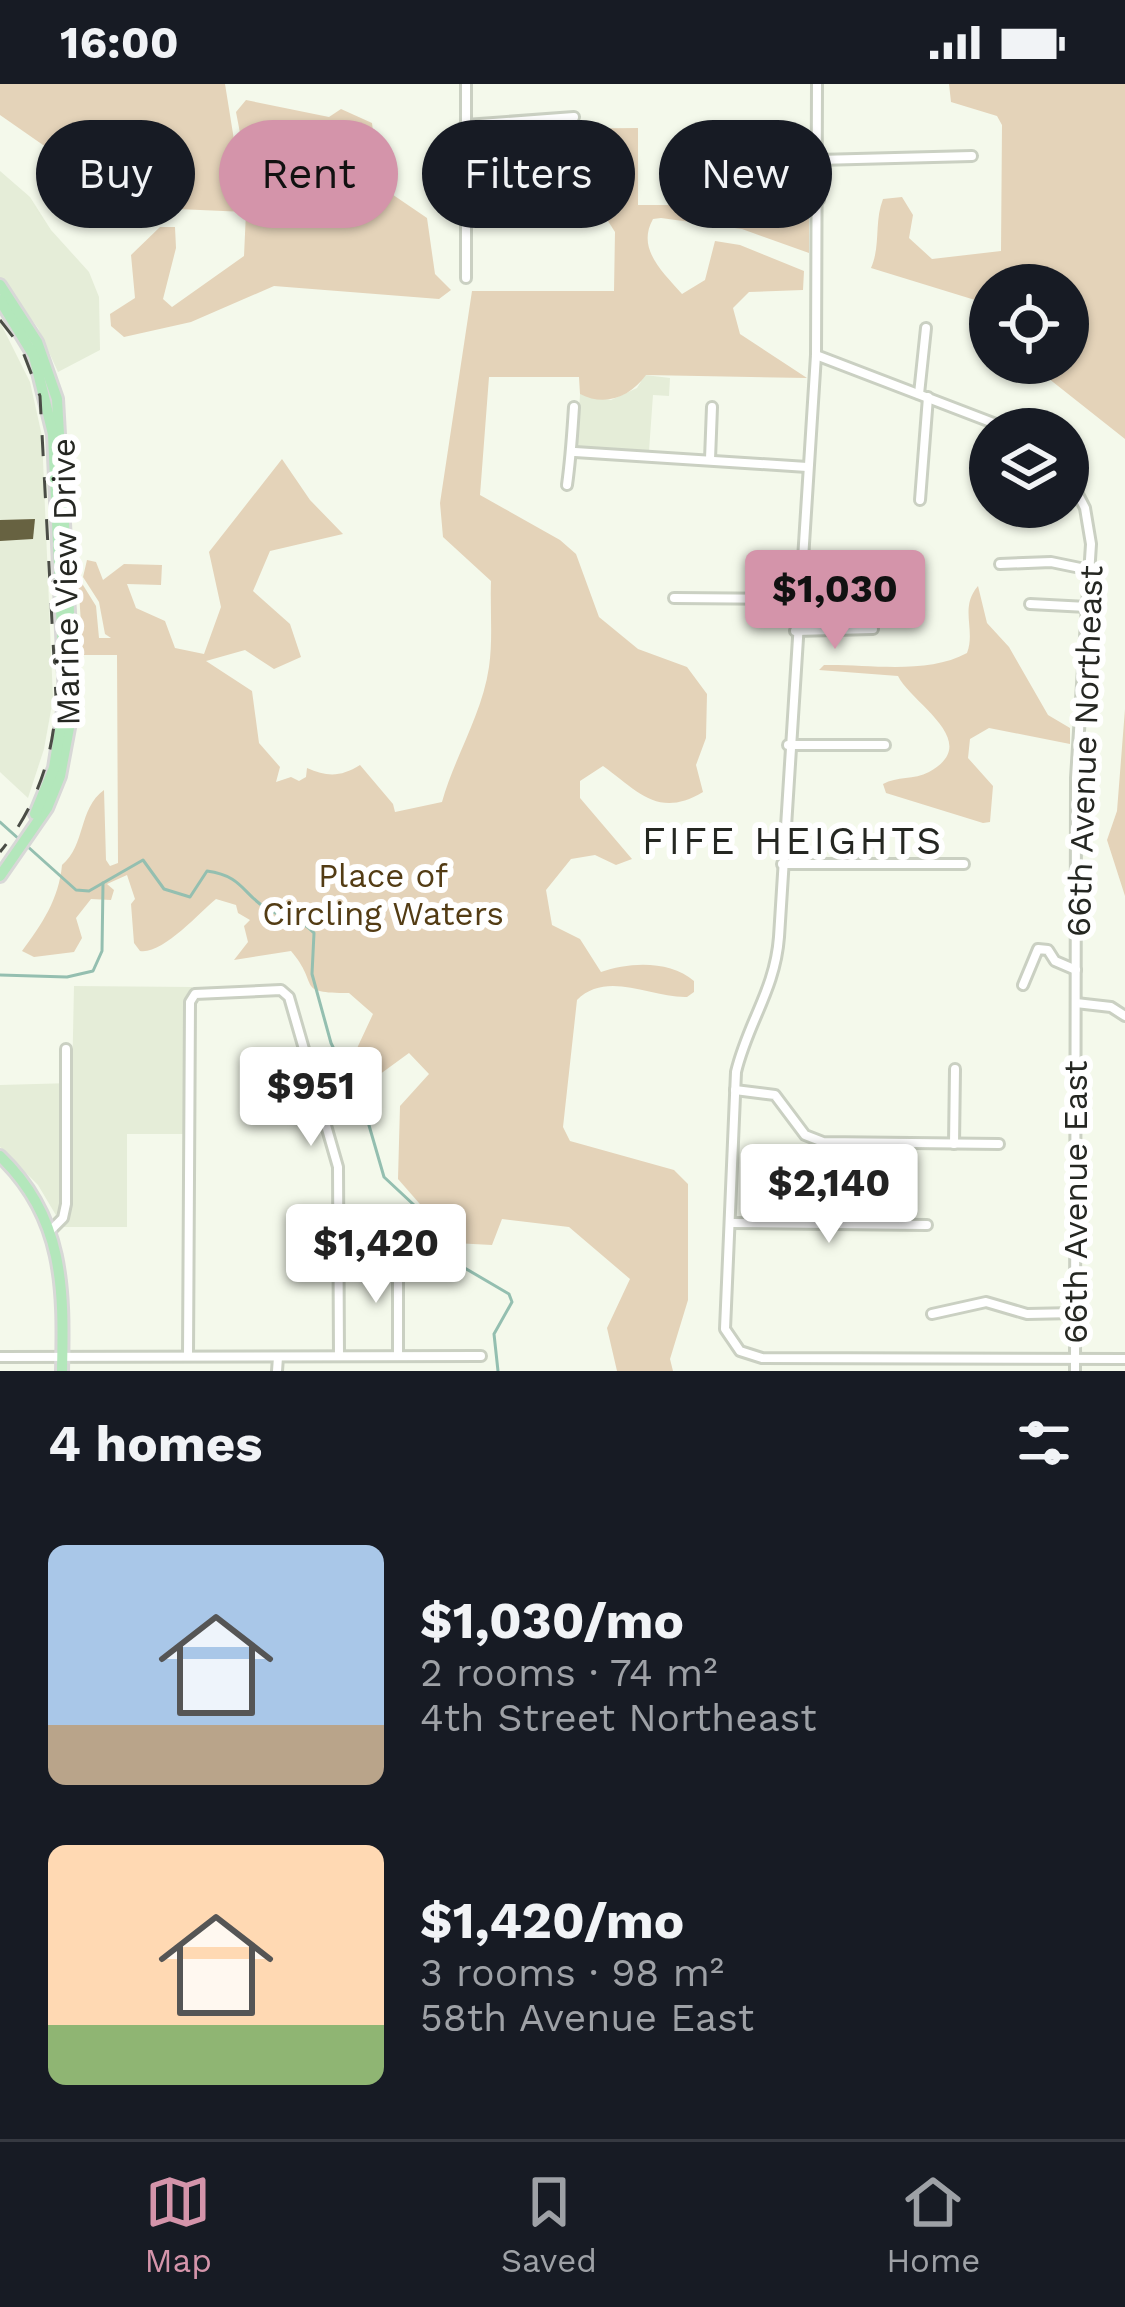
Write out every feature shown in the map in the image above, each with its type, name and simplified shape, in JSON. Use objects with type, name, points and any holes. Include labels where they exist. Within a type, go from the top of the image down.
[{"type":"main road","name":"Marine View Drive","points":[[0,285],[42,352],[57,399],[73,721],[60,776],[0,876]]},
{"type":"main road","name":"Marine View Drive","points":[[0,301],[34,356],[48,403],[53,445],[64,720],[54,768],[30,830]]},
{"type":"main road","name":"Marine View Drive","points":[[0,866],[15,851]]},
{"type":"main road","points":[[0,1156],[34,1196],[51,1230],[63,1285],[62,1371]]},
{"type":"street","points":[[466,84],[466,120]]},
{"type":"street","points":[[817,84],[817,120]]},
{"type":"street","points":[[534,120],[574,117]]},
{"type":"street","points":[[832,160],[972,156]]},
{"type":"street","points":[[466,228],[466,278]]},
{"type":"street","points":[[818,228],[816,355],[777,968],[741,1052],[735,1090],[724,1329],[737,1348],[751,1356],[778,1360],[1075,1366],[1125,1359]]},
{"type":"street","points":[[920,500],[926,328]]},
{"type":"street","points":[[816,355],[969,413]]},
{"type":"street","points":[[567,485],[575,452],[570,437],[574,407]]},
{"type":"street","points":[[710,459],[712,407]]},
{"type":"street","points":[[575,452],[806,466]]},
{"type":"street","name":"66th Avenue Northeast","points":[[1076,1033],[1076,778],[1090,570],[1088,528]]},
{"type":"street","points":[[1000,564],[1051,562],[1090,570]]},
{"type":"street","points":[[674,598],[797,599]]},
{"type":"street","points":[[1030,604],[1087,607]]},
{"type":"street","points":[[796,631],[873,629]]},
{"type":"street","points":[[788,745],[885,745]]},
{"type":"street","points":[[782,864],[964,864]]},
{"type":"street","points":[[1023,985],[1038,949],[1048,950],[1055,961],[1076,970]]},
{"type":"street","points":[[188,1356],[193,995],[208,990],[281,990],[289,997],[338,1167],[339,1356]]},
{"type":"street","points":[[1076,1003],[1117,1009],[1125,1016]]},
{"type":"street","name":"66th Avenue East","points":[[1075,1366],[1076,1033]]},
{"type":"street","points":[[51,1230],[63,1219],[66,1204],[66,1049]]},
{"type":"street","points":[[954,1144],[955,1070]]},
{"type":"street","points":[[735,1090],[775,1095],[797,1126],[816,1141],[999,1144]]},
{"type":"street","points":[[731,1222],[927,1225]]},
{"type":"street","points":[[398,1257],[398,1355]]},
{"type":"street","points":[[932,1314],[986,1302],[1027,1314],[1075,1313]]},
{"type":"street","points":[[0,1357],[481,1356]]},
{"type":"street","points":[[277,1371],[278,1357]]},
{"type":"shaded area","points":[[0,171],[36,206],[36,228],[50,228],[89,272],[99,297],[100,350],[58,372],[38,328],[0,278]]},
{"type":"shaded area","points":[[0,322],[30,382],[42,436],[53,699],[28,798],[0,772]]},
{"type":"shaded area","points":[[645,375],[670,378],[669,396],[653,395],[649,451],[577,446],[580,394],[611,400],[637,388]]},
{"type":"shaded area","points":[[74,986],[192,987],[190,1134],[127,1134],[127,1227],[63,1227],[38,1185],[0,1147],[0,1085],[72,1083]]},
{"type":"green space","points":[[0,84],[225,84],[231,120],[219,120],[219,211],[195,210],[195,120],[36,120],[36,140],[0,115]]},
{"type":"green space","points":[[949,84],[1125,84],[1125,439],[1056,384],[1089,384],[1089,264],[969,264],[969,298],[871,268],[883,199],[902,197],[913,215],[909,238],[932,259],[1001,251],[1002,125],[997,116],[951,102]]},
{"type":"green space","points":[[246,100],[329,117],[341,109],[365,120],[238,120],[236,112]]},
{"type":"green space","name":"Place of Circling Waters","points":[[635,128],[638,205],[659,205],[659,218],[653,219],[648,240],[660,269],[682,294],[705,280],[715,241],[740,245],[804,271],[803,290],[749,292],[733,308],[740,334],[807,378],[646,375],[625,394],[599,400],[580,394],[579,377],[489,377],[480,495],[576,554],[599,617],[638,649],[687,667],[707,694],[706,738],[696,765],[703,792],[687,800],[661,802],[638,792],[603,766],[580,781],[580,798],[632,859],[616,865],[595,855],[571,859],[546,890],[552,925],[580,939],[601,972],[649,965],[673,969],[694,981],[694,992],[687,997],[615,986],[589,991],[577,1000],[563,1127],[570,1141],[674,1170],[688,1184],[688,1300],[670,1359],[673,1371],[617,1371],[607,1328],[630,1279],[569,1227],[502,1219],[492,1245],[454,1243],[398,1179],[400,1106],[429,1074],[409,1053],[372,1080],[352,1059],[373,1014],[349,993],[314,989],[291,951],[234,960],[248,942],[244,926],[250,920],[238,913],[236,905],[216,899],[159,947],[140,951],[134,943],[131,904],[135,899],[127,875],[107,884],[114,890],[111,900],[91,899],[76,918],[82,938],[74,952],[34,957],[22,951],[48,911],[62,865],[75,848],[90,807],[104,790],[106,860],[110,866],[118,863],[117,655],[83,655],[78,577],[96,606],[99,638],[111,638],[105,634],[99,602],[83,577],[87,560],[96,562],[103,580],[124,564],[162,565],[161,585],[127,584],[136,608],[165,621],[175,648],[204,654],[221,607],[209,552],[282,459],[310,500],[343,534],[270,551],[253,591],[290,624],[301,657],[274,669],[245,650],[206,661],[252,691],[259,743],[280,767],[276,782],[291,777],[299,781],[306,777],[307,768],[334,774],[360,765],[395,812],[442,802],[480,702],[491,646],[491,581],[443,537],[440,503],[472,291],[614,291],[612,228],[635,228]]},
{"type":"green space","points":[[398,198],[422,215],[435,274],[451,290],[439,299],[274,286],[191,322],[124,337],[111,326],[110,314],[135,298],[131,255],[159,228],[175,228],[176,248],[163,299],[172,307],[244,256],[245,228],[398,228]]},
{"type":"green space","points":[[735,228],[809,228],[809,253]]},
{"type":"green space","points":[[978,586],[987,623],[1009,647],[1048,715],[1070,728],[1070,744],[989,728],[970,739],[968,758],[993,786],[990,822],[983,823],[886,793],[883,784],[929,772],[944,760],[949,748],[939,723],[898,676],[819,670],[824,665],[934,664],[967,653],[970,602]]},
{"type":"green space","points":[[1125,709],[1125,896],[1107,840],[1117,811]]},
{"type":"building","points":[[35,519],[33,539],[0,541],[0,520]]},
{"type":"waterway","points":[[0,822],[20,840]]},
{"type":"waterway","points":[[27,846],[76,890],[89,891],[143,860],[164,889],[190,897],[207,871],[220,874],[237,882],[262,905],[314,933],[312,974],[331,1043],[366,1115],[384,1177],[429,1219],[440,1248],[451,1260],[509,1294],[512,1302],[494,1334],[498,1371]]},
{"type":"waterway","points":[[0,975],[67,977],[93,971],[102,951],[103,883]]},
{"type":"railway","points":[[0,320],[21,347],[40,396],[56,697],[52,739],[41,779],[24,817],[0,852]]},
{"type":"district","name":"FIFE HEIGHTS","points":[[793,840]]}]
